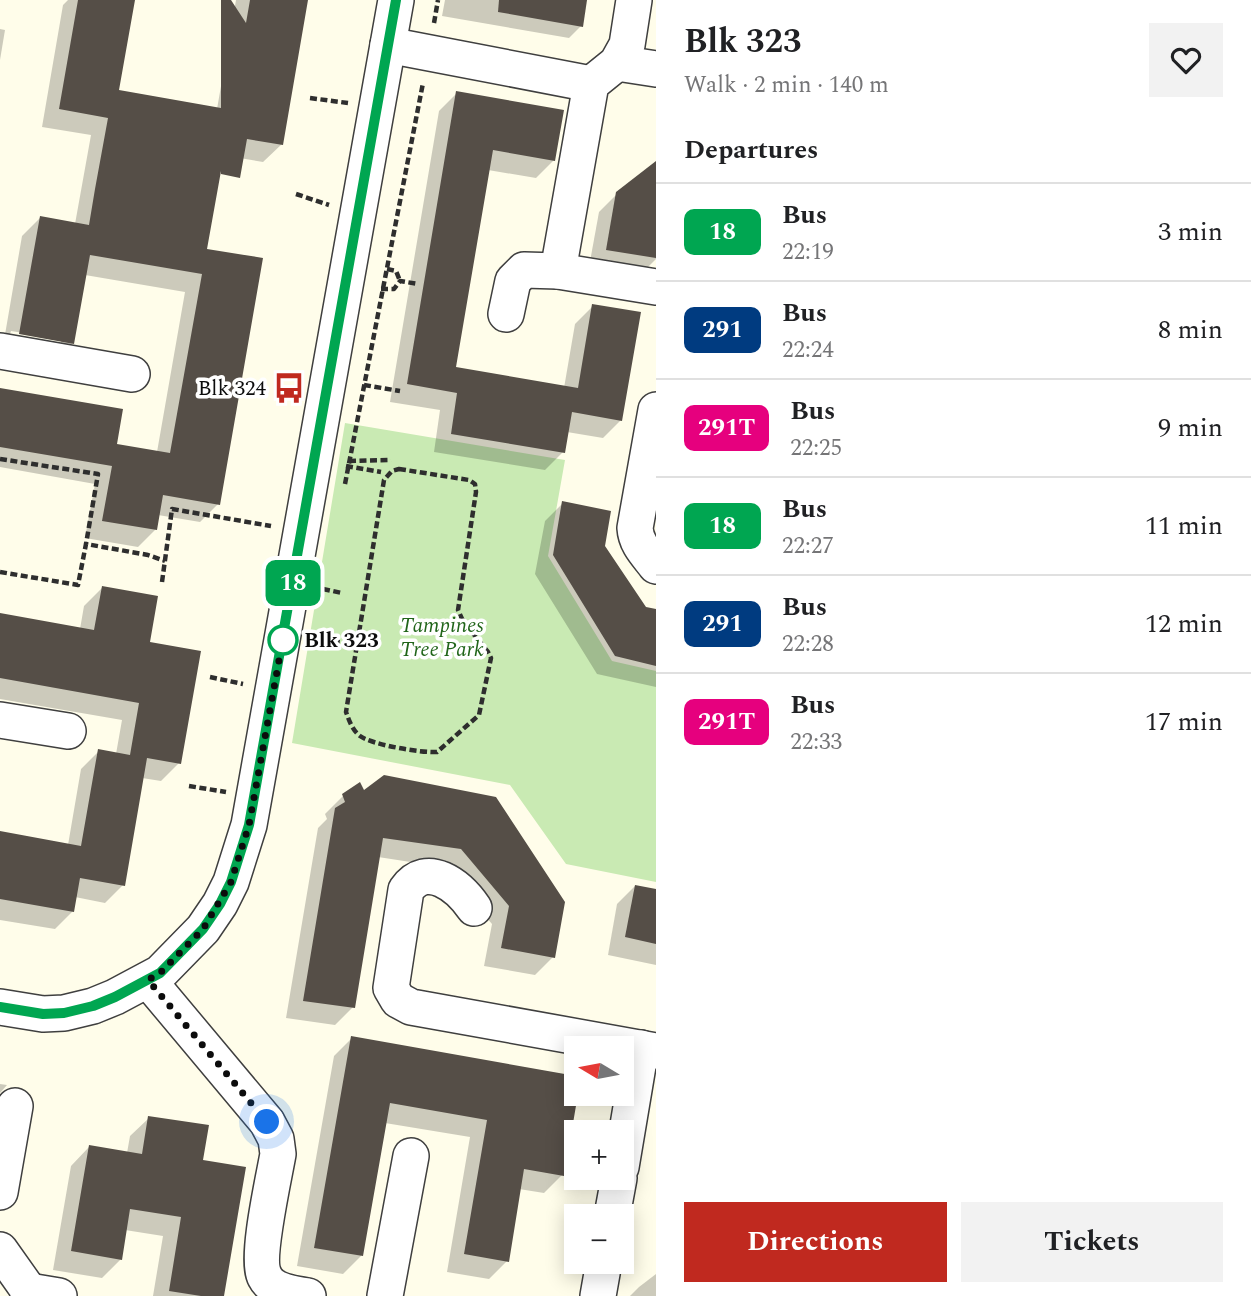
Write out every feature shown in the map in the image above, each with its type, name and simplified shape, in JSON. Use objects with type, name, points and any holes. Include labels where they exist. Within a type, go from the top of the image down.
[{"type":"street","points":[[0,1007],[43,1014],[64,1013],[93,1006],[148,980],[160,973],[203,929],[231,882],[307,635],[329,378],[396,0]]},
{"type":"street","points":[[558,271],[604,74],[626,45],[634,0]]},
{"type":"street","points":[[388,45],[429,54],[604,74],[656,69]]},
{"type":"street","points":[[506,314],[513,281],[524,270],[558,271],[656,288]]},
{"type":"street","points":[[0,351],[132,374]]},
{"type":"street","points":[[656,410],[635,528],[640,546],[656,566]]},
{"type":"street","points":[[0,720],[68,731]]},
{"type":"street","points":[[474,908],[463,892],[448,881],[436,877],[423,877],[412,881],[406,890],[391,988],[398,1000],[411,1007],[648,1050],[632,1120]]},
{"type":"street","points":[[148,980],[267,1122],[276,1139],[278,1154],[261,1255],[264,1276],[273,1286],[289,1293],[308,1296]]},
{"type":"street","points":[[0,1192],[15,1105]]},
{"type":"street","points":[[385,1296],[411,1156]]},
{"type":"street","points":[[0,1250],[39,1295]]},
{"type":"street","points":[[598,1296],[602,1274]]},
{"type":"path","points":[[343,490],[438,0]]},
{"type":"path","points":[[296,194],[334,206]]},
{"type":"path","points":[[345,283],[383,289],[394,289],[400,281],[418,284]]},
{"type":"path","points":[[329,378],[400,391]]},
{"type":"path","points":[[0,459],[98,474],[78,586],[0,572]]},
{"type":"path","points":[[349,461],[391,460]]},
{"type":"path","points":[[399,470],[469,480],[475,484],[458,610],[463,621],[491,658],[479,715],[437,752],[371,741],[361,736],[352,727],[346,712],[356,644],[386,475],[399,470]]},
{"type":"path","points":[[162,582],[172,509],[284,527]]},
{"type":"path","points":[[86,544],[148,555],[165,561]]},
{"type":"path","points":[[321,601],[326,576]]},
{"type":"path","points":[[323,589],[342,593]]},
{"type":"path","points":[[307,635],[356,644]]},
{"type":"path","points":[[210,677],[254,686]]},
{"type":"path","points":[[189,786],[234,793]]},
{"type":"green space","name":"Tampines Tree Park","points":[[345,423],[565,460],[548,556],[612,661],[656,671],[656,882],[566,864],[510,785],[292,743]]},
{"type":"building","points":[[78,0],[135,0],[119,90],[221,108],[221,0],[231,0],[246,23],[250,0],[308,0],[283,145],[247,139],[240,178],[221,174],[221,171],[207,249],[263,258],[220,505],[163,495],[157,530],[102,521],[112,466],[0,447],[0,388],[123,409],[117,444],[170,453],[202,274],[90,255],[74,344],[19,334],[40,216],[89,225],[108,118],[59,109]]},
{"type":"building","points":[[499,0],[587,0],[583,27],[498,12]]},
{"type":"building","points":[[456,91],[564,110],[555,161],[493,150],[456,367],[578,388],[592,304],[641,312],[622,421],[572,412],[565,453],[451,434],[457,393],[407,384]]},
{"type":"building","points":[[656,161],[656,258],[606,250],[616,192]]},
{"type":"building","points":[[562,501],[611,511],[605,546],[646,607],[656,609],[656,666],[615,656],[553,555]]},
{"type":"building","points":[[102,586],[158,596],[150,642],[201,651],[181,764],[147,758],[125,886],[80,878],[74,912],[0,899],[0,831],[81,846],[98,749],[130,755],[139,703],[0,678],[0,613],[94,630]]},
{"type":"building","points":[[384,775],[496,797],[565,902],[555,958],[501,948],[509,906],[461,849],[383,838],[355,1008],[303,1001],[335,808],[345,802],[342,794],[360,782],[364,790]]},
{"type":"building","points":[[635,885],[656,889],[656,944],[625,937]]},
{"type":"building","points":[[351,1036],[564,1074],[564,1106],[576,1106],[574,1120],[564,1120],[564,1176],[524,1169],[509,1262],[464,1254],[487,1120],[390,1103],[363,1256],[314,1248]]},
{"type":"building","points":[[148,1116],[209,1125],[203,1160],[246,1167],[224,1296],[169,1291],[181,1217],[130,1209],[122,1260],[71,1251],[89,1145],[142,1154]]},
{"type":"bus line","name":"18","points":[[0,1007],[43,1014],[64,1013],[93,1006],[138,986],[160,973],[203,929],[231,882],[249,825],[396,0]]},
{"type":"place","name":"Blk 324","points":[[289,388]]},
{"type":"place","name":"Blk 323","points":[[283,640]]},
{"type":"route","points":[[267,1122],[148,980],[160,973],[203,929],[231,882],[249,825],[284,633],[283,640]]}]
